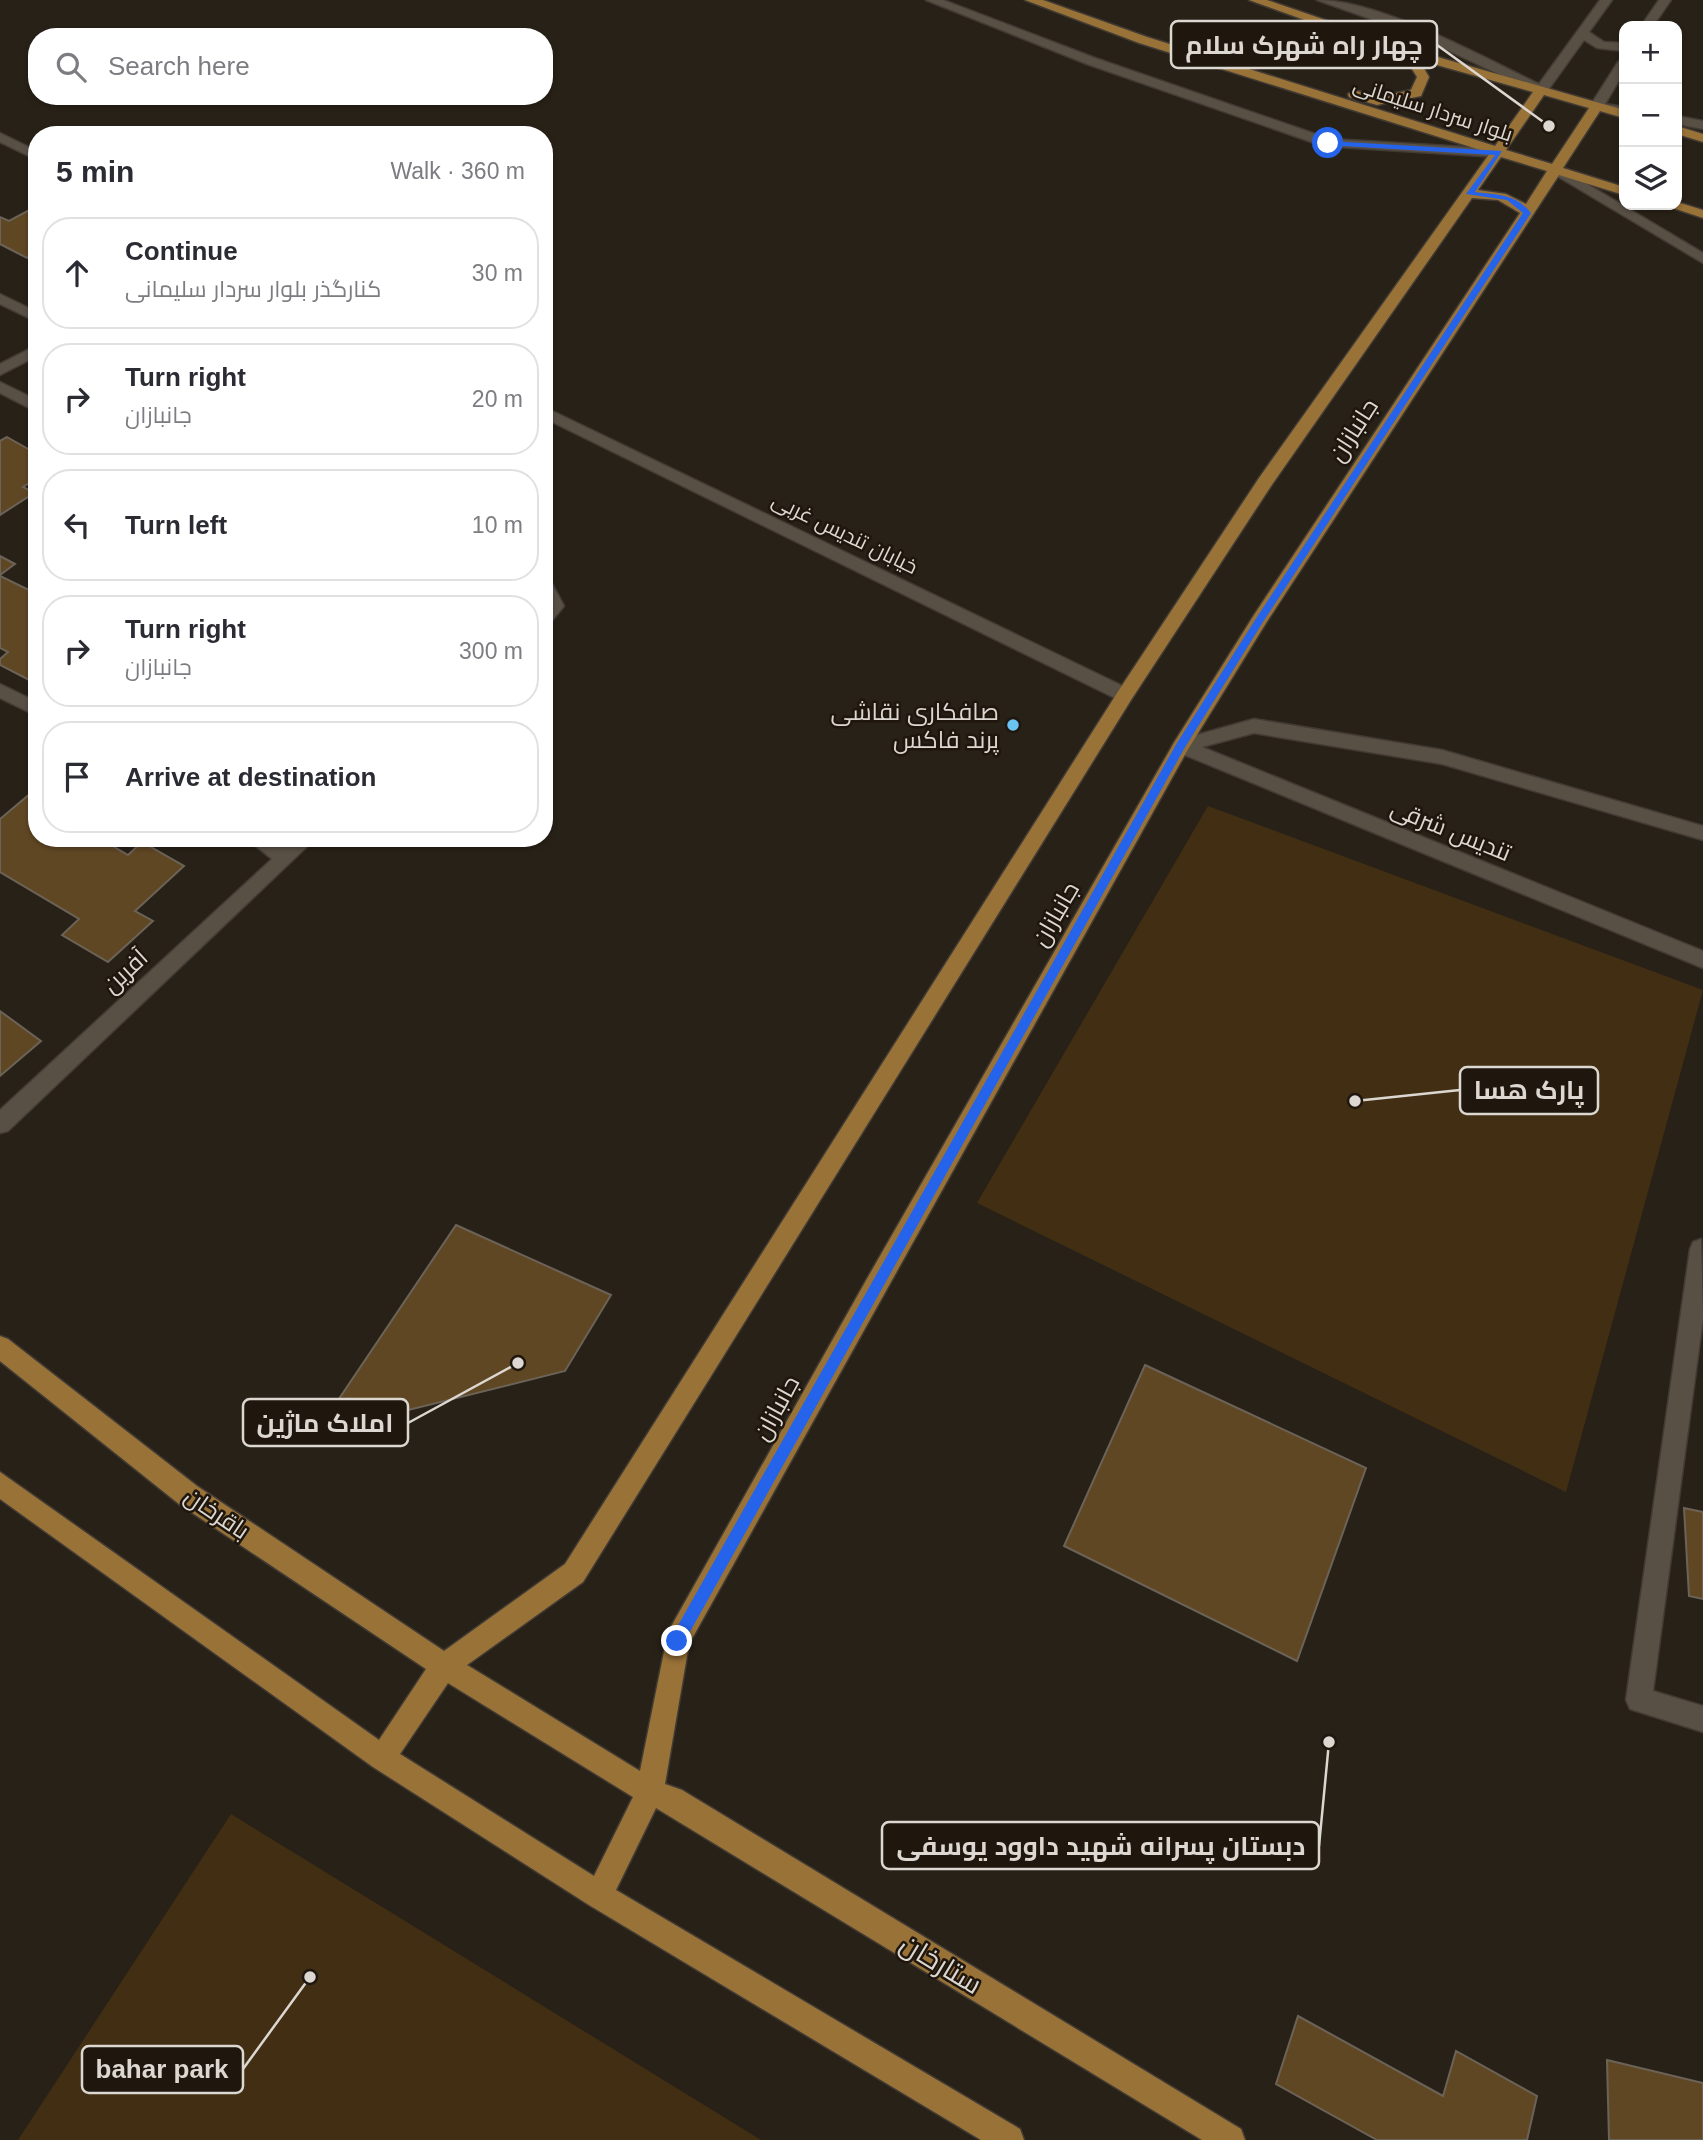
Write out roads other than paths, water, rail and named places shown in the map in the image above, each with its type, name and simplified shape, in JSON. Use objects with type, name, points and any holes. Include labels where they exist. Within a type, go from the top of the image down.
[{"type":"main road","name":"بلوار سردار سلیمانی","points":[[1031,0],[1143,40],[1619,189]]},
{"type":"main road","name":"بلوار سردار سلیمانی","points":[[1255,0],[1409,53],[1597,106]]},
{"type":"main road","points":[[1143,40],[1183,41],[1377,101],[1416,93],[1423,77],[1409,53]]},
{"type":"main road","name":"جانبازان","points":[[444,1666],[574,1573],[1125,695],[1265,482],[1500,153],[1541,90]]},
{"type":"main road","name":"جانبازان","points":[[598,1895],[650,1792],[677,1641],[1181,746],[1260,619],[1597,106]]},
{"type":"main road","points":[[1682,132],[1703,138]]},
{"type":"main road","points":[[1470,194],[1508,198],[1520,204],[1527,213]]},
{"type":"main road","points":[[1682,208],[1703,215]]},
{"type":"main road","name":"باقرخان","points":[[0,1347],[188,1495],[444,1666],[650,1792]]},
{"type":"main road","points":[[0,1484],[382,1758],[598,1895],[1009,2140]]},
{"type":"main road","points":[[382,1758],[444,1666]]},
{"type":"main road","name":"ستارخان","points":[[650,1792],[672,1800],[1230,2140]]},
{"type":"street","points":[[932,0],[1091,61],[1328,143],[1500,153]]},
{"type":"street","points":[[1323,0],[1416,31],[1541,90],[1606,0]]},
{"type":"street","points":[[1650,21],[1665,0]]},
{"type":"street","points":[[1580,33],[1601,44],[1619,46]]},
{"type":"street","points":[[1619,70],[1597,106],[1619,111]]},
{"type":"street","points":[[1682,121],[1703,125]]},
{"type":"street","points":[[0,137],[28,151]]},
{"type":"street","points":[[1557,170],[1703,259]]},
{"type":"street","points":[[0,298],[28,313]]},
{"type":"street","points":[[0,370],[28,355]]},
{"type":"street","points":[[0,387],[28,402]]},
{"type":"street","name":"خیابان تندیس غربی","points":[[553,416],[1125,695]]},
{"type":"street","points":[[4,698],[28,707]]},
{"type":"street","points":[[1181,746],[1254,726],[1442,757],[1703,833]]},
{"type":"street","name":"تندیس شرقی","points":[[1181,746],[1703,960]]},
{"type":"street","points":[[269,847],[285,857]]},
{"type":"street","name":"آفرین","points":[[0,1124],[297,847]]},
{"type":"street","points":[[1700,1249],[1640,1700],[1703,1719]]},
{"type":"place","name":"چهار راه شهرک سلام","points":[[1549,126]]},
{"type":"place","name":"صافکاری نقاشی پرند فاکس","points":[[1013,725]]},
{"type":"place","name":"پارک هسا","points":[[1355,1101]]},
{"type":"place","name":"املاک ماژین","points":[[518,1363]]},
{"type":"place","name":"دبستان پسرانه شهید داوود یوسفی","points":[[1329,1742]]},
{"type":"place","name":"bahar park","points":[[310,1977]]}]
